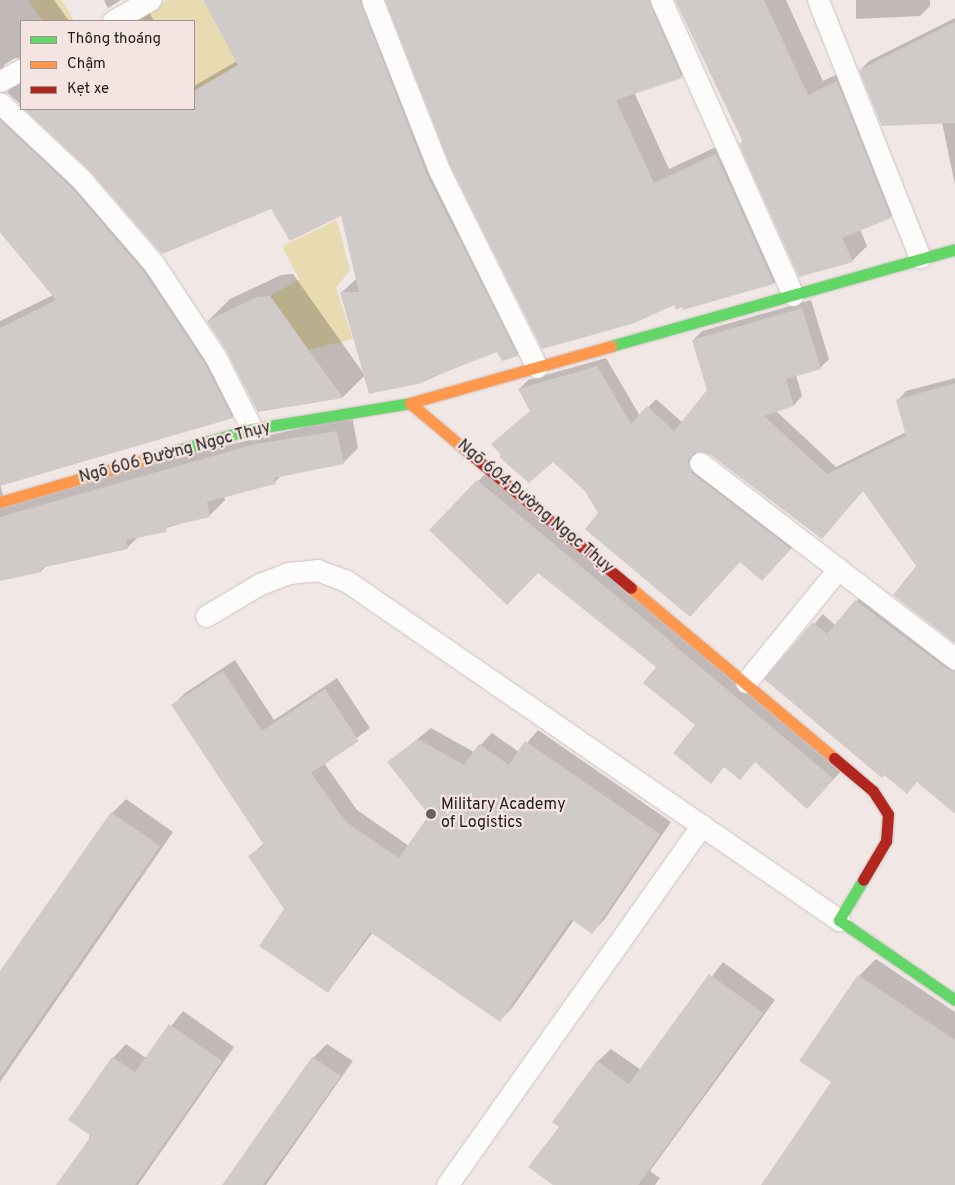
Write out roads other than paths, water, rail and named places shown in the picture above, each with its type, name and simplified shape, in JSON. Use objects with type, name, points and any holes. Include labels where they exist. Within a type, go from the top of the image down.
[{"type":"street","points":[[410,403],[793,295],[920,257],[955,249]]},
{"type":"street","name":"Ngõ 606 Đường Ngọc Thụy","points":[[0,502],[252,429],[410,403]]},
{"type":"street","name":"Ngõ 604 Đường Ngọc Thụy","points":[[410,403],[746,682],[873,791],[888,814],[886,842],[839,920]]},
{"type":"street","points":[[839,920],[955,1000]]},
{"type":"lane","points":[[115,20],[150,0]]},
{"type":"lane","points":[[372,0],[439,170],[537,367]]},
{"type":"lane","points":[[661,0],[793,295]]},
{"type":"lane","points":[[818,0],[920,257]]},
{"type":"lane","points":[[0,81],[20,71]]},
{"type":"lane","points":[[0,103],[81,179],[154,264],[214,356],[252,429]]},
{"type":"lane","points":[[700,463],[955,659]]},
{"type":"lane","points":[[746,682],[838,569]]},
{"type":"lane","points":[[206,616],[260,584],[289,573],[316,570],[345,580],[839,920]]},
{"type":"lane","points":[[447,1185],[702,825]]},
{"type":"place","name":"Military Academy of Logistics","points":[[431,814]]}]
